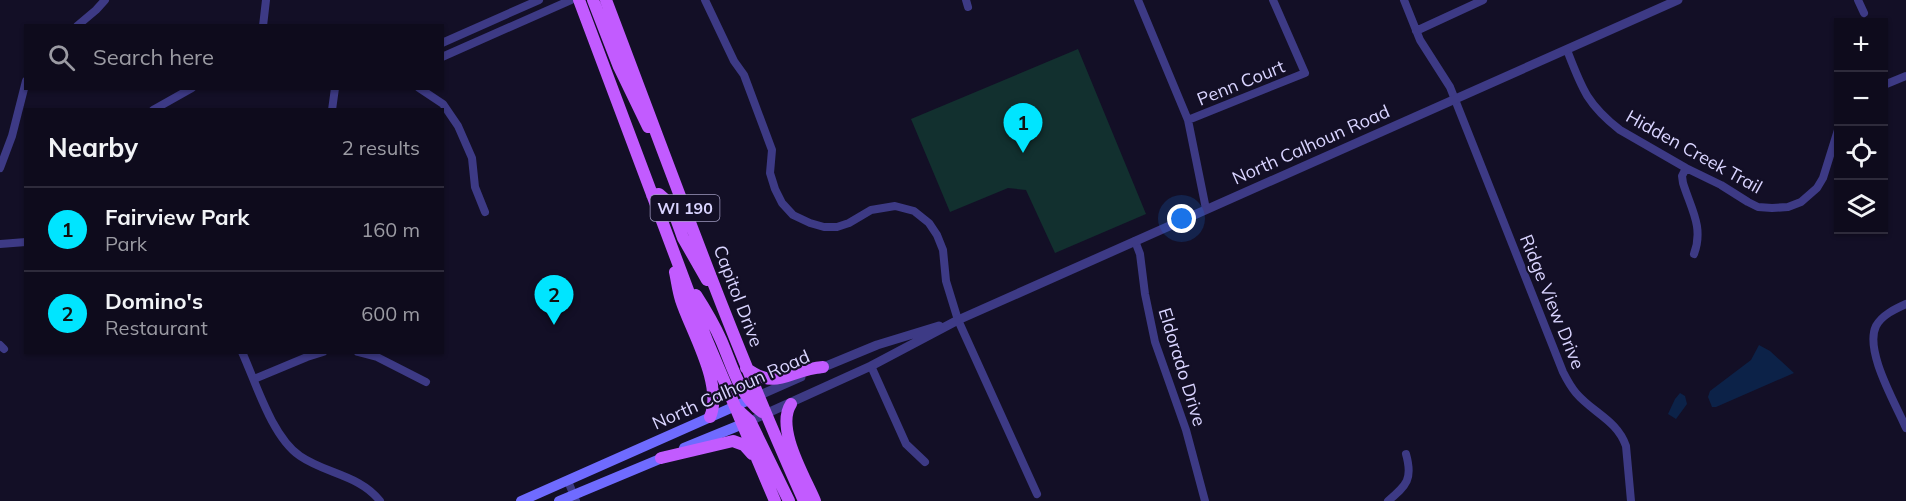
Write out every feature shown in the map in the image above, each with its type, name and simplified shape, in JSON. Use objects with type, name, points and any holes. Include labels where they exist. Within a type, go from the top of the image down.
[{"type":"main road","name":"WI 190","points":[[579,0],[666,233],[735,406]]},
{"type":"main road","points":[[593,0],[623,77],[671,171]]},
{"type":"main road","name":"Capitol Drive","points":[[606,0],[746,368],[753,398]]},
{"type":"main road","points":[[652,195],[659,194],[668,202],[695,261],[720,301]]},
{"type":"main road","points":[[666,233],[681,299],[710,377],[713,403],[710,417]]},
{"type":"main road","points":[[676,259],[720,338],[732,369],[765,415],[804,501]]},
{"type":"main road","points":[[746,368],[766,380],[778,379],[808,368],[823,367]]},
{"type":"main road","name":"North Calhoun Road","points":[[521,501],[753,398]]},
{"type":"main road","points":[[791,404],[786,415],[789,441],[815,501]]},
{"type":"main road","points":[[735,406],[789,501]]},
{"type":"main road","points":[[746,422],[758,461],[775,501]]},
{"type":"main road","name":"North Calhoun Road","points":[[559,501],[575,498],[746,422]]},
{"type":"main road","points":[[661,458],[733,441],[744,446],[758,461]]},
{"type":"street","points":[[78,24],[105,0]]},
{"type":"street","points":[[263,24],[266,0]]},
{"type":"street","points":[[444,41],[538,0]]},
{"type":"street","points":[[444,56],[571,0]]},
{"type":"street","points":[[705,0],[734,61],[744,75],[772,150],[770,174],[775,189],[782,203],[793,215],[824,227],[837,227],[871,210],[894,206],[914,211],[929,223],[943,250],[946,281],[958,320],[1037,494]]},
{"type":"street","points":[[1138,0],[1188,120],[1206,209]]},
{"type":"street","name":"Penn Court","points":[[1188,120],[1305,73],[1273,0]]},
{"type":"street","name":"Ridge View Drive","points":[[1404,0],[1425,49],[1445,77],[1563,372],[1575,393],[1612,422],[1623,438],[1626,446],[1631,501]]},
{"type":"street","points":[[1416,31],[1483,0]]},
{"type":"street","name":"North Calhoun Road","points":[[746,422],[791,404],[872,366],[958,320],[1678,0]]},
{"type":"street","points":[[1858,0],[1864,13]]},
{"type":"street","name":"Hidden Creek Trail","points":[[1567,50],[1589,101],[1601,115],[1620,130],[1758,207],[1788,207],[1808,197],[1823,178],[1834,145]]},
{"type":"street","points":[[1888,83],[1906,76]]},
{"type":"street","points":[[0,168],[12,136],[24,89]]},
{"type":"street","points":[[157,108],[188,90]]},
{"type":"street","points":[[332,108],[334,90]]},
{"type":"street","points":[[422,90],[443,104],[458,126],[472,158],[476,187],[485,212]]},
{"type":"street","points":[[1686,168],[1682,176],[1683,183],[1699,231],[1694,254]]},
{"type":"street","name":"Eldorado Drive","points":[[1135,240],[1140,255],[1155,342],[1186,430],[1205,501]]},
{"type":"street","points":[[0,244],[24,242]]},
{"type":"street","points":[[1906,304],[1885,315],[1875,330],[1873,344],[1876,358],[1906,428]]},
{"type":"street","name":"North Calhoun Road","points":[[753,398],[877,345],[958,320]]},
{"type":"street","points":[[243,354],[276,429],[290,448],[307,461],[364,486],[380,501]]},
{"type":"street","points":[[255,379],[317,354]]},
{"type":"street","points":[[366,354],[378,357],[426,382]]},
{"type":"street","points":[[872,366],[906,444],[925,462]]},
{"type":"street","points":[[1388,501],[1405,487],[1410,468],[1406,454]]},
{"type":"street","points":[[568,481],[575,498]]},
{"type":"green space","points":[[1078,49],[1146,214],[1055,253],[1026,190],[1008,188],[950,212],[911,119]]},
{"type":"water","points":[[1759,345],[1770,351],[1794,373],[1712,407],[1708,397],[1710,391],[1751,360]]},
{"type":"water","points":[[1680,393],[1685,396],[1687,404],[1676,419],[1668,414]]},
{"type":"place","name":"Fairview Park","points":[[1023,153]]},
{"type":"place","name":"Domino's","points":[[554,325]]}]
